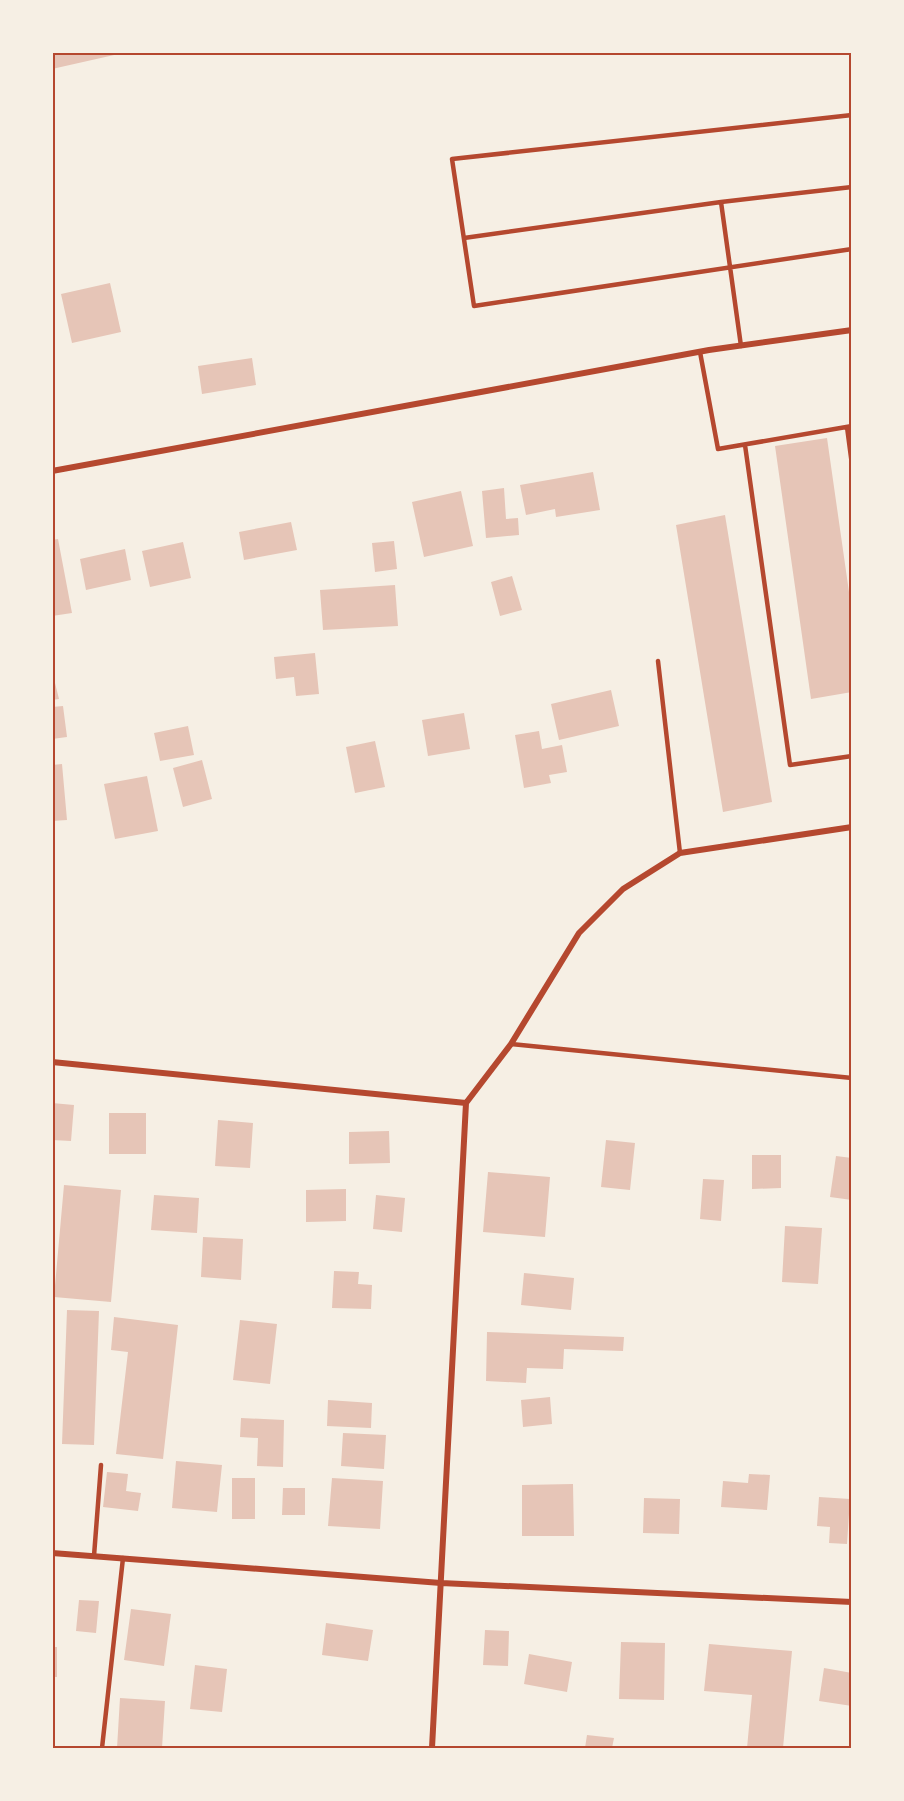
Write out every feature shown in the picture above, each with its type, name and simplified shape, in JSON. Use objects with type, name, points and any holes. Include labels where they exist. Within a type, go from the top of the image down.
[{"type":"street","points":[[52,471],[700,352],[852,330]]},
{"type":"street","points":[[432,1749],[466,1103],[511,1044],[579,933],[623,889],[680,853],[852,827]]},
{"type":"street","points":[[52,1062],[466,1103]]},
{"type":"street","points":[[52,1552],[441,1583],[852,1602]]},
{"type":"lane","points":[[852,115],[452,159],[474,306],[852,249]]},
{"type":"lane","points":[[464,238],[721,202],[852,188]]},
{"type":"lane","points":[[721,202],[741,346]]},
{"type":"lane","points":[[700,352],[718,449],[849,427],[852,465]]},
{"type":"lane","points":[[745,444],[790,765],[852,756]]},
{"type":"lane","points":[[658,661],[680,853]]},
{"type":"lane","points":[[511,1044],[852,1078]]},
{"type":"lane","points":[[94,1556],[101,1465]]},
{"type":"lane","points":[[102,1749],[123,1558]]},
{"type":"building","points":[[52,52],[123,52],[123,53],[52,69]]},
{"type":"building","points":[[110,283],[121,332],[72,343],[61,294]]},
{"type":"building","points":[[252,358],[256,385],[202,394],[198,366]]},
{"type":"building","points":[[827,438],[852,613],[852,692],[811,699],[775,446]]},
{"type":"building","points":[[593,472],[600,510],[556,517],[555,509],[526,515],[520,485]]},
{"type":"building","points":[[504,488],[506,519],[518,518],[519,535],[486,538],[482,491]]},
{"type":"building","points":[[461,491],[473,546],[424,557],[412,502]]},
{"type":"building","points":[[725,515],[772,802],[723,812],[676,525]]},
{"type":"building","points":[[291,522],[297,550],[244,560],[239,532]]},
{"type":"building","points":[[58,539],[72,613],[52,616],[52,540]]},
{"type":"building","points":[[394,541],[397,569],[375,572],[372,543]]},
{"type":"building","points":[[183,542],[191,578],[150,587],[142,551]]},
{"type":"building","points":[[125,549],[131,580],[86,590],[80,559]]},
{"type":"building","points":[[512,576],[522,610],[500,616],[491,582]]},
{"type":"building","points":[[395,585],[398,626],[323,630],[320,590]]},
{"type":"building","points":[[315,653],[319,694],[296,696],[294,677],[276,679],[274,657]]},
{"type":"building","points":[[52,671],[59,699],[52,700]]},
{"type":"building","points":[[611,690],[619,726],[559,740],[551,704]]},
{"type":"building","points":[[63,706],[67,737],[52,739],[52,707]]},
{"type":"building","points":[[464,713],[470,749],[428,756],[422,720]]},
{"type":"building","points":[[188,726],[194,755],[160,761],[154,733]]},
{"type":"building","points":[[539,731],[542,749],[562,745],[567,772],[549,775],[551,783],[524,788],[515,735]]},
{"type":"building","points":[[375,741],[385,787],[355,793],[346,747]]},
{"type":"building","points":[[202,760],[212,799],[183,807],[173,768]]},
{"type":"building","points":[[62,764],[67,820],[52,821],[52,765]]},
{"type":"building","points":[[147,776],[158,831],[115,839],[104,784]]},
{"type":"building","points":[[52,1103],[74,1105],[71,1141],[52,1140]]},
{"type":"building","points":[[109,1113],[146,1113],[146,1154],[109,1154]]},
{"type":"building","points":[[218,1120],[253,1123],[250,1168],[215,1166]]},
{"type":"building","points":[[389,1131],[390,1163],[349,1164],[349,1132]]},
{"type":"building","points":[[606,1140],[635,1143],[630,1190],[601,1187]]},
{"type":"building","points":[[752,1155],[781,1155],[781,1188],[752,1189]]},
{"type":"building","points":[[836,1156],[852,1158],[852,1200],[830,1197]]},
{"type":"building","points":[[488,1172],[550,1177],[545,1237],[483,1232]]},
{"type":"building","points":[[703,1179],[724,1180],[721,1221],[700,1219]]},
{"type":"building","points":[[64,1185],[121,1190],[111,1302],[54,1297]]},
{"type":"building","points":[[346,1189],[346,1221],[306,1222],[306,1190]]},
{"type":"building","points":[[154,1195],[199,1198],[197,1233],[151,1230]]},
{"type":"building","points":[[376,1195],[405,1198],[402,1232],[373,1229]]},
{"type":"building","points":[[785,1226],[822,1228],[818,1284],[782,1282]]},
{"type":"building","points":[[203,1237],[243,1239],[241,1280],[201,1277]]},
{"type":"building","points":[[334,1271],[359,1272],[358,1284],[372,1285],[371,1309],[332,1308]]},
{"type":"building","points":[[524,1273],[574,1278],[571,1310],[521,1305]]},
{"type":"building","points":[[67,1310],[99,1311],[94,1445],[62,1444]]},
{"type":"building","points":[[114,1317],[178,1325],[163,1459],[116,1454],[128,1352],[111,1350]]},
{"type":"building","points":[[240,1320],[277,1324],[270,1384],[233,1380]]},
{"type":"building","points":[[487,1332],[624,1337],[623,1351],[564,1349],[563,1369],[527,1368],[526,1383],[486,1381]]},
{"type":"building","points":[[550,1397],[552,1424],[523,1427],[521,1400]]},
{"type":"building","points":[[328,1400],[372,1403],[371,1428],[327,1426]]},
{"type":"building","points":[[241,1418],[284,1420],[283,1467],[257,1466],[258,1438],[240,1437]]},
{"type":"building","points":[[343,1433],[386,1435],[384,1469],[341,1466]]},
{"type":"building","points":[[176,1461],[222,1465],[217,1512],[172,1508]]},
{"type":"building","points":[[107,1472],[128,1474],[126,1491],[141,1493],[138,1511],[103,1507]]},
{"type":"building","points":[[749,1474],[770,1475],[767,1510],[721,1507],[723,1481],[748,1483]]},
{"type":"building","points":[[232,1478],[255,1478],[255,1519],[232,1519]]},
{"type":"building","points":[[332,1478],[383,1481],[380,1529],[328,1526]]},
{"type":"building","points":[[573,1484],[574,1536],[522,1536],[522,1485]]},
{"type":"building","points":[[283,1488],[305,1488],[305,1515],[282,1515]]},
{"type":"building","points":[[819,1497],[850,1499],[847,1544],[829,1543],[830,1527],[817,1526]]},
{"type":"building","points":[[644,1498],[680,1499],[679,1534],[643,1533]]},
{"type":"building","points":[[79,1600],[99,1601],[96,1633],[76,1631]]},
{"type":"building","points":[[131,1609],[171,1614],[164,1666],[124,1660]]},
{"type":"building","points":[[326,1623],[373,1630],[368,1661],[322,1655]]},
{"type":"building","points":[[485,1630],[509,1631],[508,1666],[483,1665]]},
{"type":"building","points":[[621,1642],[665,1643],[664,1700],[619,1699]]},
{"type":"building","points":[[709,1644],[792,1651],[783,1748],[747,1748],[752,1695],[704,1691]]},
{"type":"building","points":[[52,1647],[57,1647],[57,1677],[52,1677]]},
{"type":"building","points":[[529,1654],[572,1662],[567,1692],[524,1684]]},
{"type":"building","points":[[195,1665],[227,1669],[222,1712],[190,1709]]},
{"type":"building","points":[[824,1668],[852,1673],[852,1706],[819,1701]]},
{"type":"building","points":[[120,1698],[165,1701],[162,1748],[117,1748]]},
{"type":"building","points":[[587,1735],[614,1738],[612,1748],[585,1748]]}]
